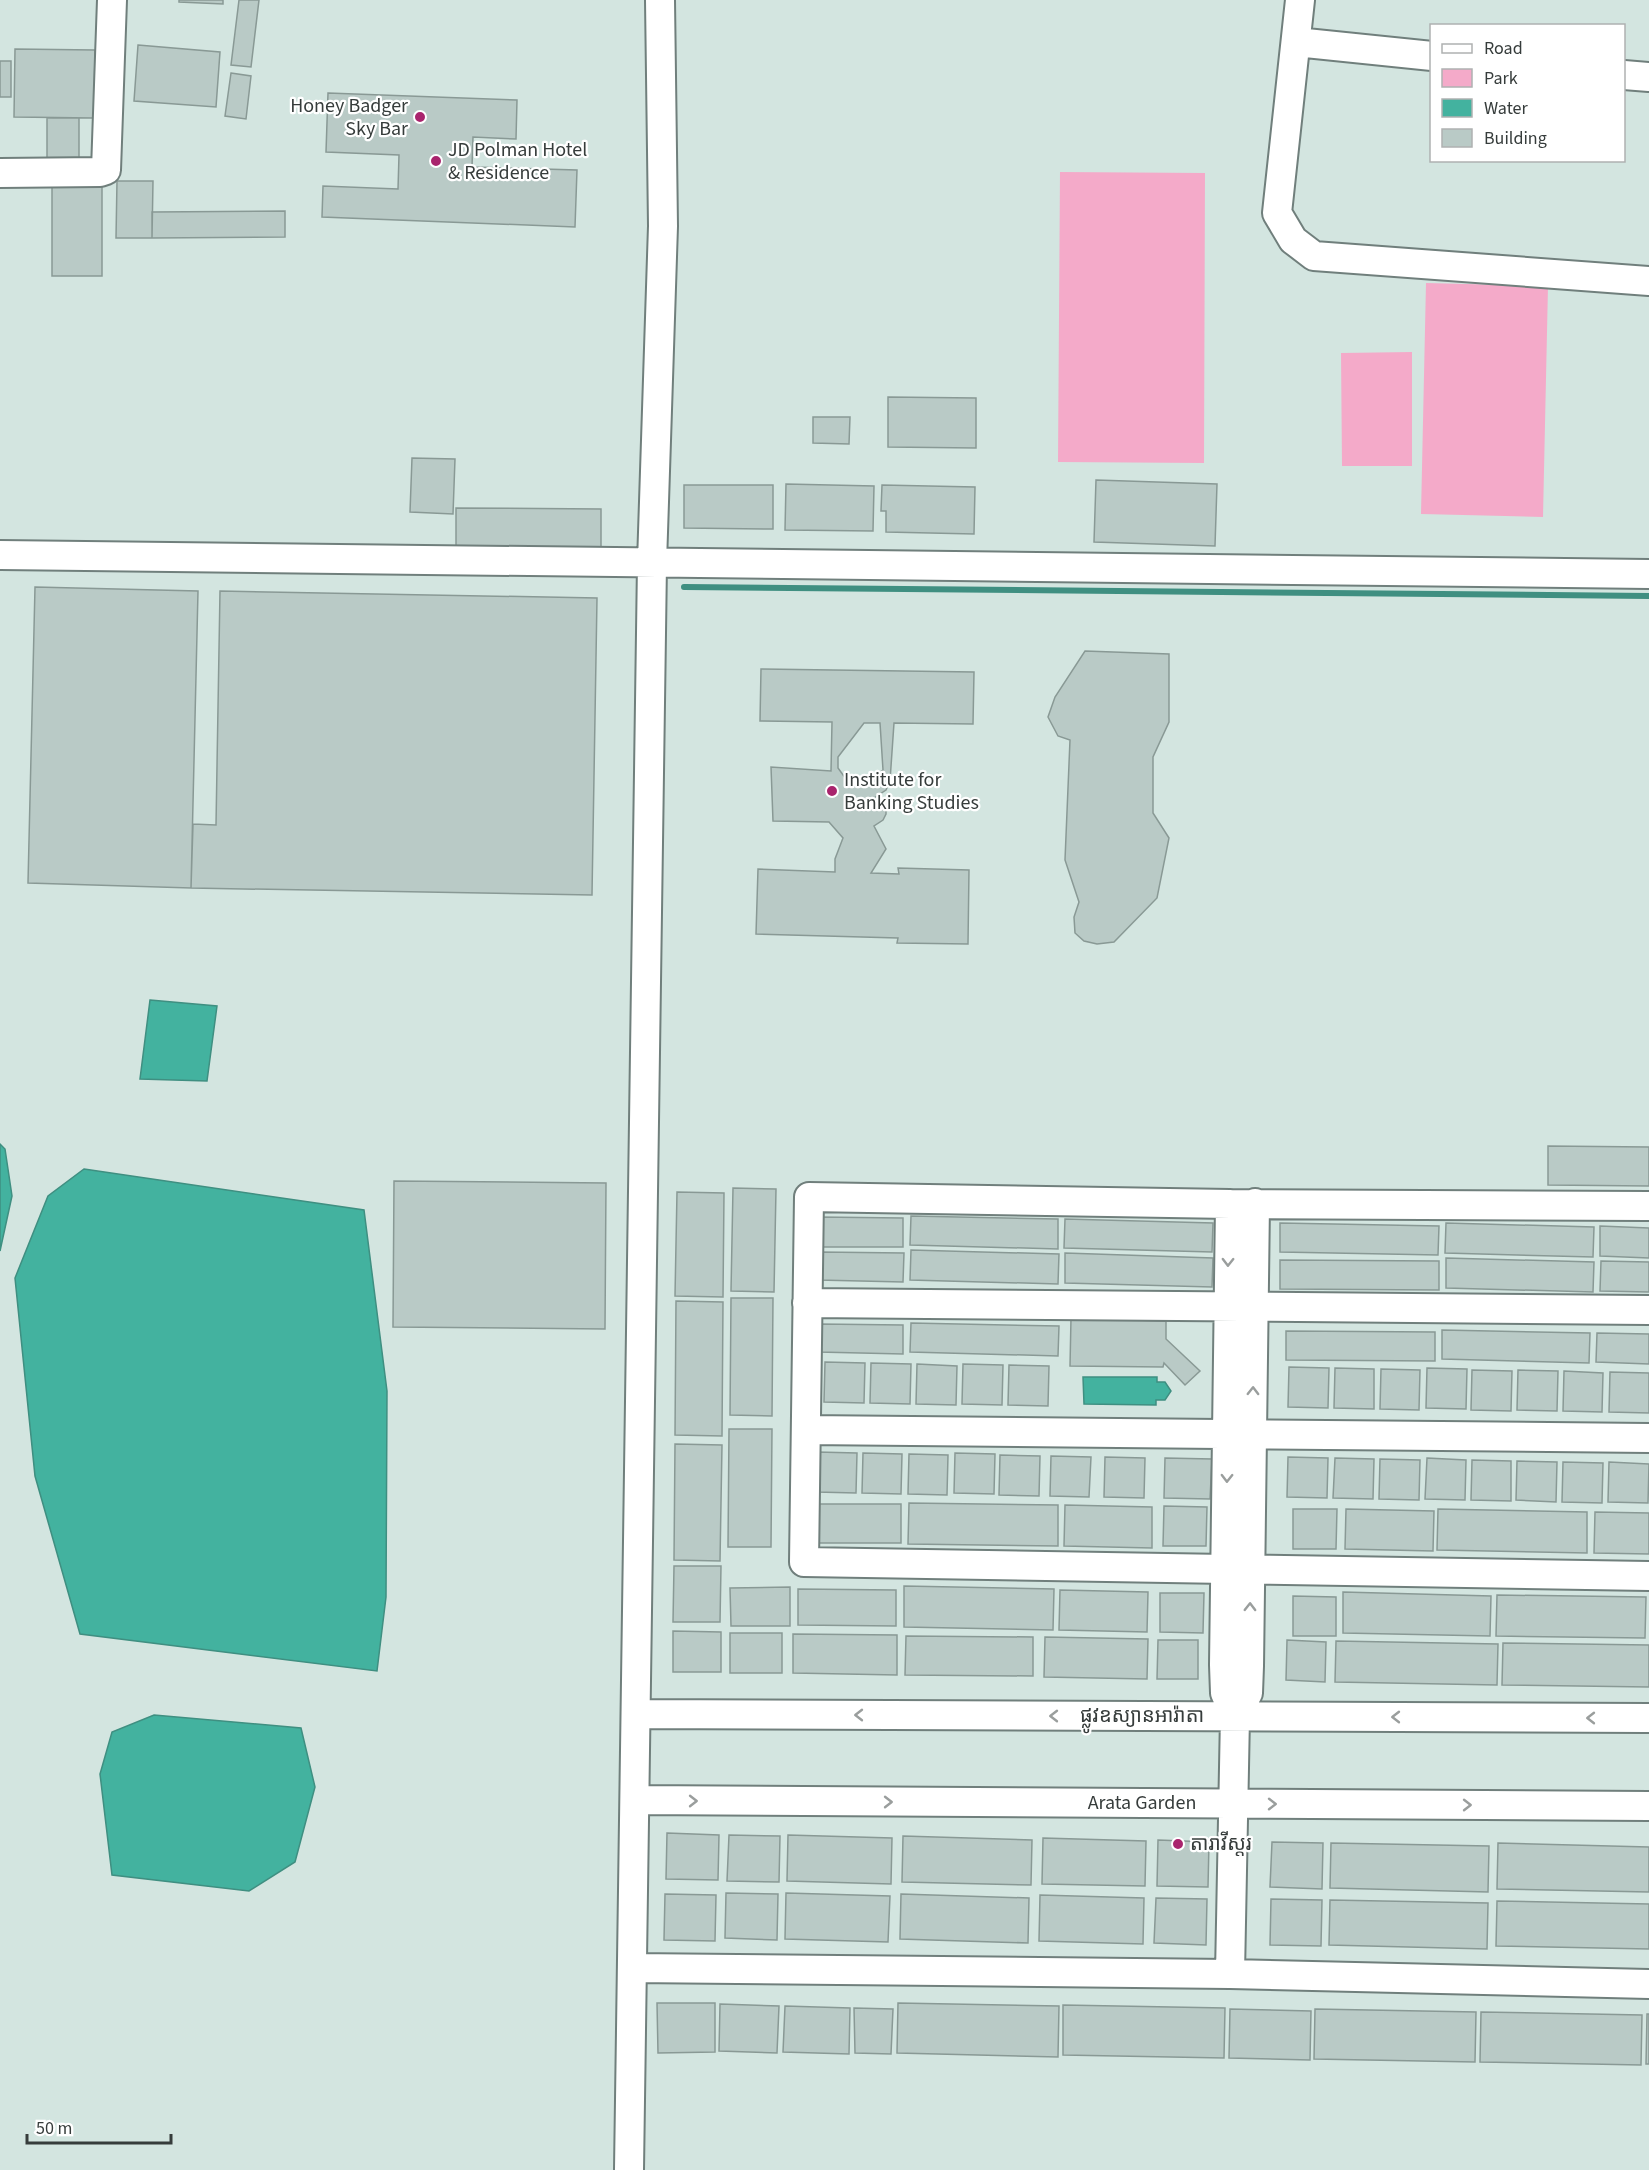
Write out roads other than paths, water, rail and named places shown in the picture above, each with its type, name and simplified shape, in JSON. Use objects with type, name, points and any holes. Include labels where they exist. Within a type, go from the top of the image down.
[{"type":"street","points":[[0,173],[100,172],[106,170],[112,0]]},
{"type":"street","points":[[629,2170],[652,563],[663,226],[660,0]]},
{"type":"street","points":[[1300,0],[1278,213],[1293,240],[1314,256],[1649,281]]},
{"type":"street","points":[[1296,42],[1430,56]]},
{"type":"street","points":[[1625,75],[1649,77]]},
{"type":"street","points":[[0,555],[1649,574]]},
{"type":"street","points":[[1649,1206],[1242,1204],[809,1197],[804,1562],[1649,1576]]},
{"type":"street","points":[[1230,1974],[1235,1716],[1248,1693],[1238,1569],[1242,1204]]},
{"type":"street","points":[[807,1304],[1649,1310]]},
{"type":"street","points":[[806,1430],[1649,1438]]},
{"type":"street","name":"ផ្លូវឧស្យានអារ៉ាតា","points":[[636,1714],[1649,1718]]},
{"type":"street","name":"Arata Garden","points":[[635,1800],[1649,1806]]},
{"type":"street","points":[[632,1968],[1230,1974],[1649,1984]]},
{"type":"water","points":[[150,1000],[217,1006],[207,1081],[140,1079]]},
{"type":"water","points":[[0,1144],[5,1149],[12,1196],[0,1251]]},
{"type":"water","points":[[84,1169],[364,1210],[387,1391],[386,1597],[377,1671],[80,1634],[35,1476],[15,1278],[48,1196]]},
{"type":"water","points":[[1083,1377],[1157,1377],[1157,1382],[1165,1382],[1171,1391],[1165,1400],[1156,1400],[1156,1405],[1084,1404]]},
{"type":"water","points":[[154,1715],[301,1728],[315,1787],[295,1862],[249,1891],[112,1875],[100,1774],[112,1732]]},
{"type":"waterway","points":[[684,587],[1649,596]]},
{"type":"place","name":"Honey Badger Sky Bar","points":[[420,117]]},
{"type":"place","name":"JD Polman Hotel & Residence","points":[[436,161]]},
{"type":"place","name":"Institute for Banking Studies","points":[[832,791]]},
{"type":"place","name":"តារាវីស្តរ","points":[[1178,1844]]}]
